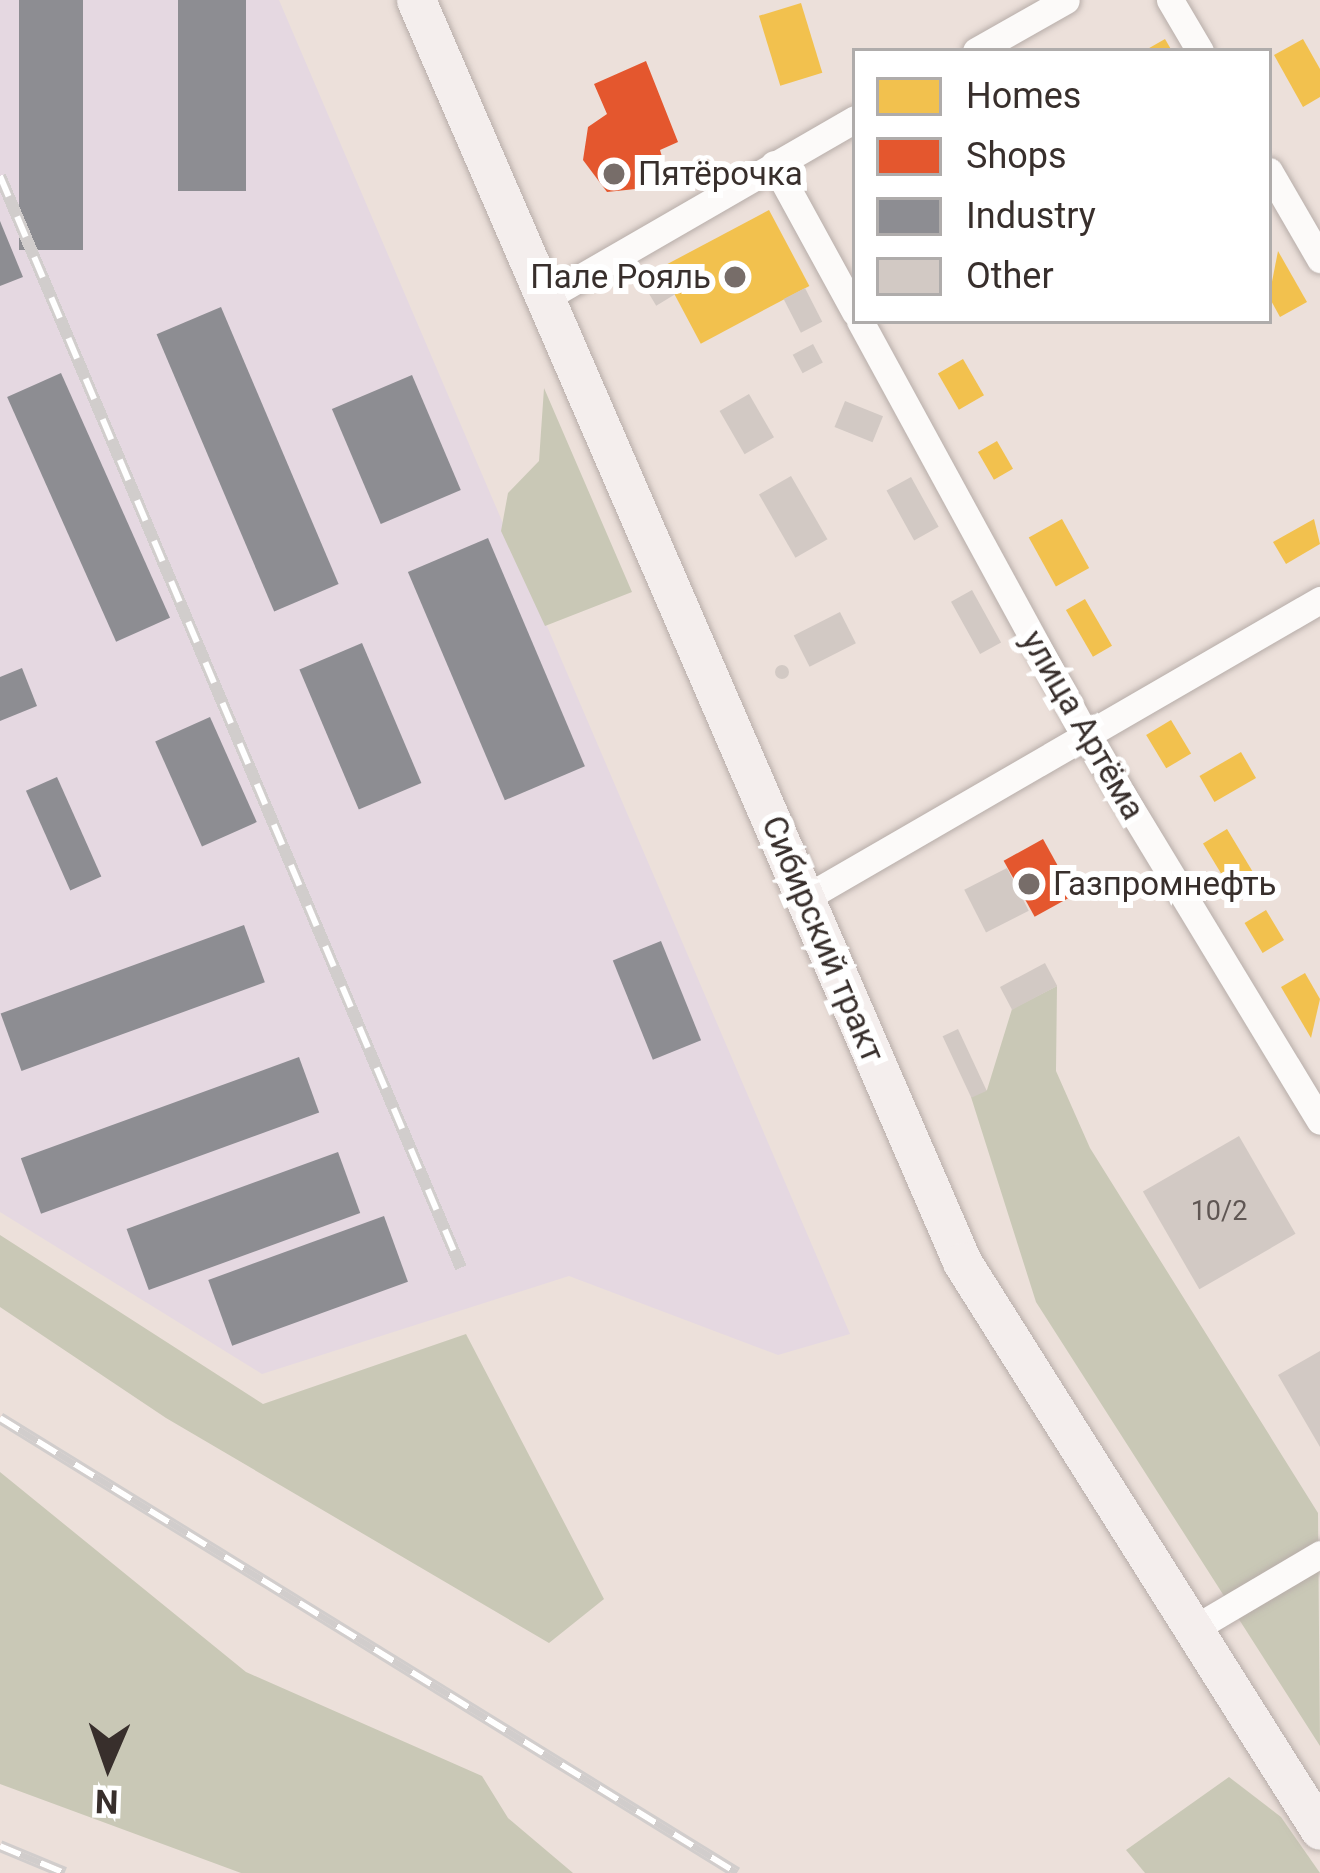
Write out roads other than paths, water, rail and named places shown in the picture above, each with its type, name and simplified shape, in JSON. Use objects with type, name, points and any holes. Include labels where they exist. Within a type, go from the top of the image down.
[{"type":"main road","name":"Сибирский тракт","points":[[416,0],[962,1262],[1190,1631],[1320,1830]]},
{"type":"street","points":[[981,48],[1066,0]]},
{"type":"street","points":[[1170,0],[1198,48]]},
{"type":"street","points":[[545,298],[852,121]]},
{"type":"street","points":[[774,164],[852,307]]},
{"type":"street","points":[[1272,176],[1320,259]]},
{"type":"street","name":"улица Артёма","points":[[862,324],[1082,728],[1320,1121]]},
{"type":"street","points":[[807,897],[1082,728],[1320,599]]},
{"type":"street","points":[[1190,1631],[1320,1554]]},
{"type":"railway","points":[[0,176],[461,1268]]},
{"type":"railway","points":[[0,1418],[737,1873]]},
{"type":"railway","points":[[0,1846],[65,1873]]},
{"type":"place","name":"Пятёрочка","points":[[614,174]]},
{"type":"place","name":"Пале Рояль","points":[[735,277]]},
{"type":"place","name":"Газпромнефть","points":[[1029,884]]}]
